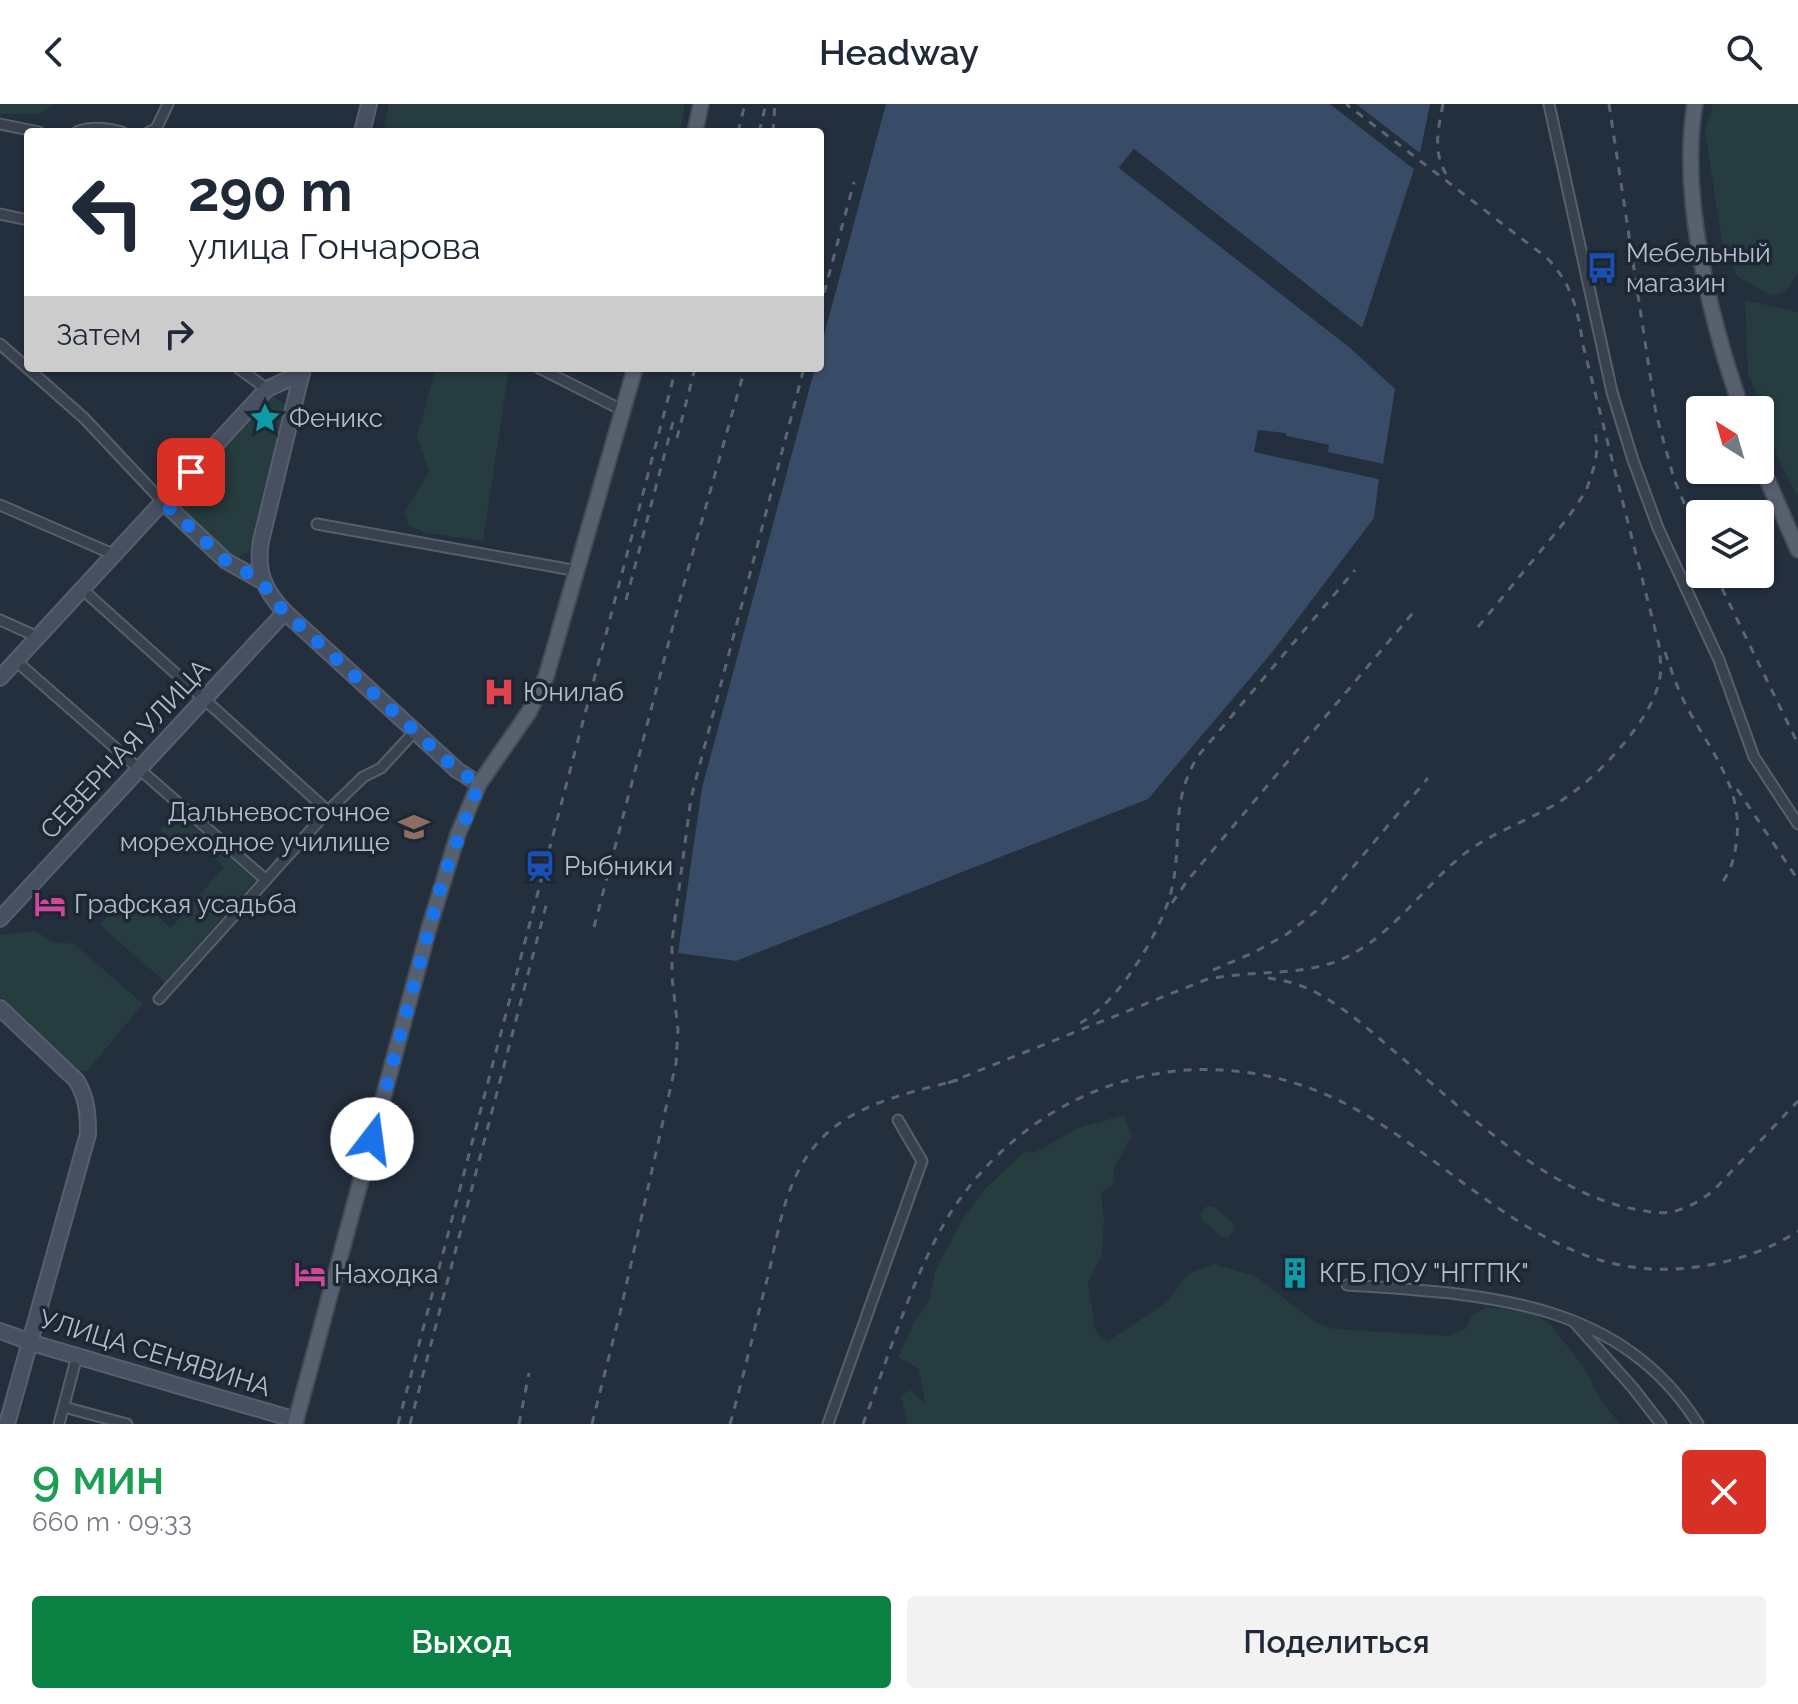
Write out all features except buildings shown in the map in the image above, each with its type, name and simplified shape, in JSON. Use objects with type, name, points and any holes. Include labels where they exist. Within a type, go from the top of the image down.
[{"type":"main road","points":[[363,128],[369,104]]},
{"type":"main road","points":[[696,128],[701,104]]},
{"type":"main road","points":[[1695,104],[1691,153],[1698,231],[1719,337],[1738,396]]},
{"type":"main road","points":[[0,678],[267,389],[298,372]]},
{"type":"main road","points":[[302,372],[261,541],[258,557],[262,581],[272,599],[285,612],[457,770],[479,784]]},
{"type":"main road","points":[[295,1422],[443,878],[479,784],[539,694],[578,571],[634,372]]},
{"type":"main road","points":[[1769,484],[1798,550]]},
{"type":"main road","points":[[163,502],[226,561],[262,581]]},
{"type":"main road","name":"СЕВЕРНАЯ УЛИЦА","points":[[0,919],[285,612]]},
{"type":"main road","points":[[0,1008],[70,1073],[81,1088],[88,1114],[88,1134],[7,1424]]},
{"type":"main road","name":"УЛИЦА СЕНЯВИНА","points":[[0,1331],[295,1422]]},
{"type":"street","points":[[157,128],[168,104]]},
{"type":"street","points":[[1549,104],[1612,392],[1637,473],[1658,528],[1719,660],[1754,757],[1798,824]]},
{"type":"street","points":[[0,124],[24,129]]},
{"type":"street","points":[[86,128],[107,128]]},
{"type":"street","points":[[0,214],[24,219]]},
{"type":"street","points":[[0,344],[24,365]]},
{"type":"street","points":[[32,372],[84,418],[163,502]]},
{"type":"street","points":[[244,372],[267,389]]},
{"type":"street","points":[[547,372],[622,410]]},
{"type":"street","points":[[0,505],[115,555]]},
{"type":"street","points":[[317,524],[578,571]]},
{"type":"street","points":[[82,589],[328,811]]},
{"type":"street","points":[[0,620],[38,637]]},
{"type":"street","points":[[16,661],[266,880]]},
{"type":"street","points":[[159,999],[328,811],[363,777],[381,768],[415,731]]},
{"type":"street","points":[[828,1424],[922,1161],[898,1120]]},
{"type":"street","points":[[1347,1285],[1465,1293],[1522,1304],[1570,1318],[1610,1338],[1663,1376],[1698,1424]]},
{"type":"street","points":[[1570,1318],[1661,1424]]},
{"type":"street","points":[[59,1424],[77,1356]]},
{"type":"street","points":[[64,1407],[127,1424]]},
{"type":"green space","points":[[0,104],[55,104],[38,114],[0,114]]},
{"type":"green space","points":[[389,104],[685,104],[681,128],[384,128]]},
{"type":"green space","points":[[1713,104],[1798,104],[1798,273],[1786,291],[1773,296],[1738,277],[1722,243],[1705,130]]},
{"type":"green space","points":[[1745,300],[1798,312],[1798,498],[1774,447],[1774,396],[1756,396],[1748,372]]},
{"type":"green space","points":[[435,372],[508,372],[483,541],[427,533],[409,526],[404,513],[429,471],[417,436]]},
{"type":"green space","points":[[270,395],[286,404],[286,415],[252,550],[232,561],[172,503]]},
{"type":"green space","points":[[176,811],[255,880],[165,982],[100,925],[129,892],[171,928],[224,867],[196,842],[186,852],[160,830]]},
{"type":"green space","points":[[36,931],[52,942],[74,944],[143,1004],[87,1071],[80,1071],[0,996],[0,935]]},
{"type":"green space","points":[[1124,1115],[1132,1135],[1113,1171],[1115,1183],[1101,1193],[1104,1221],[1102,1254],[1088,1282],[1094,1324],[1098,1335],[1107,1342],[1167,1302],[1188,1274],[1214,1264],[1255,1276],[1316,1323],[1334,1329],[1448,1336],[1465,1329],[1473,1314],[1488,1307],[1528,1312],[1551,1325],[1585,1369],[1601,1400],[1620,1424],[907,1424],[901,1396],[910,1390],[925,1403],[919,1369],[898,1357],[912,1326],[929,1301],[936,1269],[962,1220],[984,1190],[1024,1152],[1034,1153],[1078,1128]]},
{"type":"green space","points":[[1207,1206],[1213,1206],[1234,1224],[1235,1228],[1229,1236],[1222,1237],[1202,1220],[1200,1214]]},
{"type":"water","points":[[886,104],[1330,104],[1414,169],[1362,328],[1134,149],[1119,167],[1349,347],[1395,389],[1383,464],[1327,452],[1329,445],[1259,430],[1254,451],[1379,479],[1374,518],[1273,651],[1148,799],[736,961],[678,953],[702,788],[814,372],[824,372],[824,335]]},
{"type":"water","points":[[1356,104],[1430,104],[1420,153]]},
{"type":"pier","points":[[1330,104],[1337,104],[1416,165],[1414,169]]},
{"type":"pier","points":[[1134,149],[1362,328],[1360,331],[1134,154],[1124,167],[1351,344],[1349,347],[1119,168]]},
{"type":"pier","points":[[1258,430],[1286,433],[1286,436],[1329,445],[1328,452],[1383,464],[1382,468],[1326,456],[1324,448],[1278,435],[1261,434],[1258,449],[1380,475],[1379,479],[1254,452]]},
{"type":"railway","points":[[739,128],[745,104]]},
{"type":"railway","points":[[760,128],[766,104]]},
{"type":"railway","points":[[773,128],[775,104]]},
{"type":"railway","points":[[948,1083],[1205,980],[1317,967],[1351,955],[1385,931],[1470,850],[1559,802],[1588,780],[1619,750],[1654,698],[1660,673],[1659,645],[1576,309],[1568,288],[1547,258],[1346,104]]},
{"type":"railway","points":[[1443,104],[1438,151],[1448,177]]},
{"type":"railway","points":[[1609,104],[1656,414],[1674,479],[1686,508]]},
{"type":"railway","points":[[824,293],[854,182]]},
{"type":"railway","points":[[398,1424],[675,372]]},
{"type":"railway","points":[[677,438],[694,372]]},
{"type":"railway","points":[[594,927],[684,584],[744,372]]},
{"type":"railway","points":[[592,1424],[676,1063],[678,1030],[672,977],[672,941],[691,798],[803,372]]},
{"type":"railway","points":[[626,600],[673,422]]},
{"type":"railway","points":[[1478,627],[1567,519],[1586,491],[1595,464],[1595,426]]},
{"type":"railway","points":[[1080,1023],[1109,1000],[1123,983],[1159,924],[1172,888],[1183,790],[1198,756],[1355,570]]},
{"type":"railway","points":[[1722,588],[1798,744]]},
{"type":"railway","points":[[1172,903],[1187,881],[1417,608]]},
{"type":"railway","points":[[1665,652],[1684,702],[1724,773],[1736,807],[1738,825],[1733,861],[1721,884]]},
{"type":"railway","points":[[1213,970],[1287,934],[1316,911],[1428,778]]},
{"type":"railway","points":[[1737,789],[1798,880]]},
{"type":"railway","points":[[410,1424],[548,898]]},
{"type":"railway","points":[[1268,978],[1304,987],[1344,1010],[1473,1119],[1535,1165],[1567,1185],[1634,1209],[1670,1212],[1688,1207],[1703,1198],[1798,1101]]},
{"type":"railway","points":[[863,1424],[925,1261],[966,1190],[1002,1151],[1044,1118],[1090,1093],[1144,1076],[1173,1071],[1231,1071],[1289,1081],[1317,1091],[1387,1128],[1509,1215],[1551,1240],[1596,1259],[1644,1268],[1696,1267],[1749,1255],[1798,1231]]},
{"type":"railway","points":[[730,1424],[781,1220],[800,1167],[824,1136],[853,1115],[905,1094],[958,1080]]},
{"type":"railway","points":[[519,1424],[529,1373]]},
{"type":"place","name":"Мебельный магазин","points":[[1602,268]]},
{"type":"place","name":"Феникс","points":[[265,418]]},
{"type":"place","name":"Юнилаб","points":[[499,692]]},
{"type":"place","name":"Дальневосточное мореходное училище","points":[[414,827]]},
{"type":"place","name":"Рыбники","points":[[540,866]]},
{"type":"place","name":"Графская усадьба","points":[[50,904]]},
{"type":"place","name":"КГБ ПОУ \"НГГПК\"","points":[[1295,1273]]},
{"type":"place","name":"Находка","points":[[310,1274]]},
{"type":"route","points":[[191,472],[163,502],[226,561],[262,581],[272,599],[285,612],[457,770],[479,784],[443,878],[372,1139]]}]
